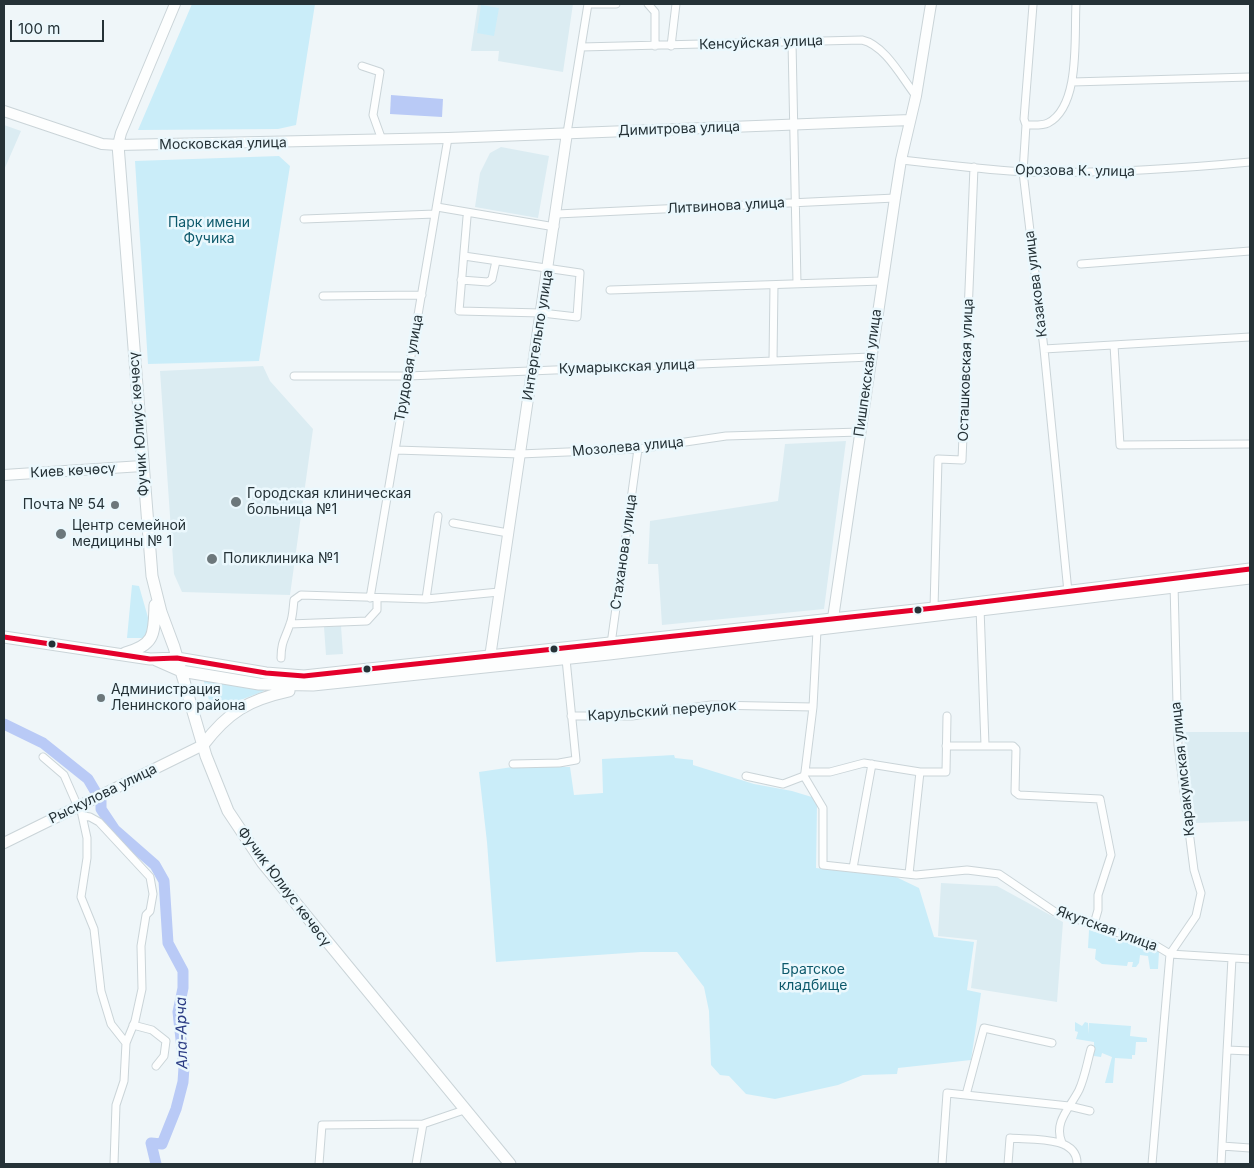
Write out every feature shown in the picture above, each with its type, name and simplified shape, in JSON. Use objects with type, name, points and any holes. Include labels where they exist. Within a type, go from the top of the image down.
[{"type":"main road","name":"Фучик Юлиус көчөсү","points":[[175,4],[121,132],[118,146],[142,466],[152,576],[156,596],[181,670],[203,745],[228,811],[262,862],[510,1164]]},
{"type":"main road","name":"Пишпекская улица","points":[[832,623],[900,160],[916,96],[931,4]]},
{"type":"main road","name":"Московская улица","points":[[4,111],[102,144],[118,146],[448,138]]},
{"type":"main road","name":"Димитрова улица","points":[[448,138],[910,120]]},
{"type":"main road","name":"Интергельпо улица","points":[[489,661],[557,214],[567,133]]},
{"type":"main road","name":"Киев көчөсү","points":[[4,475],[142,466]]},
{"type":"main road","points":[[203,745],[220,723],[241,706],[280,693],[313,685],[489,661],[566,659],[610,649],[980,606],[1250,569]]},
{"type":"main road","points":[[4,637],[154,659],[177,658],[266,674],[304,676],[489,661],[817,630],[832,623],[934,608],[980,606],[1068,592],[1174,580],[1250,578]]},
{"type":"main road","points":[[121,654],[139,649],[149,642],[154,631],[156,596]]},
{"type":"main road","points":[[154,659],[181,670],[268,685],[313,685]]},
{"type":"main road","name":"Рыскулова улица","points":[[4,843],[82,808],[109,792],[203,745]]},
{"type":"street","points":[[588,4],[616,4]]},
{"type":"street","name":"Интергельпо улица","points":[[567,133],[588,4]]},
{"type":"street","points":[[648,4],[655,12],[655,46]]},
{"type":"street","points":[[671,46],[676,4]]},
{"type":"street","points":[[1026,125],[1047,124],[1054,119],[1066,104],[1072,82],[1076,4]]},
{"type":"street","name":"Казакова улица","points":[[1032,5],[1024,118],[1026,125],[1023,172],[1044,349],[1068,592]]},
{"type":"street","name":"Кенсуйская улица","points":[[582,46],[671,46],[862,40],[871,42],[880,50],[916,96]]},
{"type":"street","points":[[792,42],[797,284]]},
{"type":"street","points":[[362,66],[380,72],[373,116],[382,140]]},
{"type":"street","points":[[1072,82],[1250,77]]},
{"type":"street","name":"Трудовая улица","points":[[290,624],[367,620],[377,610],[374,598],[396,450],[448,138]]},
{"type":"street","name":"Орозова К. улица","points":[[900,160],[1023,172],[1144,171],[1250,162]]},
{"type":"street","name":"Осташковская улица","points":[[934,608],[938,459],[962,460],[974,167]]},
{"type":"street","name":"Литвинова улица","points":[[557,214],[895,198]]},
{"type":"street","points":[[304,219],[436,211],[555,227]]},
{"type":"street","points":[[464,256],[580,273],[577,317],[542,313],[461,312],[458,308],[467,217]]},
{"type":"street","points":[[1081,264],[1250,251]]},
{"type":"street","points":[[461,280],[488,282],[492,278],[496,261]]},
{"type":"street","points":[[610,290],[882,281]]},
{"type":"street","points":[[773,361],[774,286]]},
{"type":"street","points":[[323,296],[422,295]]},
{"type":"street","points":[[1044,349],[1250,337]]},
{"type":"street","points":[[1114,345],[1120,445],[1250,444]]},
{"type":"street","name":"Кумарыкская улица","points":[[294,376],[408,376],[871,357]]},
{"type":"street","name":"Мозолева улица","points":[[396,450],[520,454],[638,449],[726,436],[860,432]]},
{"type":"street","name":"Стаханова улица","points":[[610,649],[638,449]]},
{"type":"street","points":[[426,599],[438,516]]},
{"type":"street","points":[[453,523],[508,533]]},
{"type":"street","name":"Каракумская улица","points":[[1170,954],[1196,916],[1201,893],[1194,870],[1178,745],[1174,580]]},
{"type":"street","points":[[281,658],[284,635],[290,624],[294,600],[301,595],[426,599],[500,592]]},
{"type":"street","points":[[980,606],[985,745]]},
{"type":"street","points":[[805,774],[813,707],[817,630]]},
{"type":"street","points":[[513,764],[558,764],[576,760],[566,659]]},
{"type":"street","name":"Карульский переулок","points":[[571,716],[632,716],[711,705],[813,707]]},
{"type":"street","points":[[746,776],[782,784],[805,774],[830,772],[856,763],[920,772],[946,772],[947,716]]},
{"type":"street","points":[[946,746],[1013,746],[1016,749],[1015,792],[1019,795],[1100,799],[1111,855],[1100,884],[1094,924]]},
{"type":"street","points":[[43,757],[64,776],[82,808],[96,820],[150,877],[153,894],[150,911],[146,915],[141,946],[142,989],[133,1026],[126,1042],[124,1081],[116,1105],[114,1164]]},
{"type":"street","points":[[853,868],[872,764]]},
{"type":"street","points":[[910,874],[920,772]]},
{"type":"street","name":"Якутская улица","points":[[805,774],[822,808],[822,865],[910,874],[967,870],[999,874],[1055,912],[1156,945],[1170,954]]},
{"type":"street","points":[[82,808],[87,858],[81,897],[94,929],[100,991],[111,1024],[126,1042]]},
{"type":"street","points":[[1152,1164],[1170,954],[1250,959]]},
{"type":"street","points":[[1221,1164],[1232,958]]},
{"type":"street","points":[[133,1026],[152,1030],[166,1041],[164,1056],[156,1066]]},
{"type":"street","points":[[966,1095],[984,1028],[1052,1043]]},
{"type":"street","points":[[1062,1143],[1059,1130],[1064,1113],[1081,1084],[1091,1049]]},
{"type":"street","points":[[1227,1050],[1250,1051]]},
{"type":"street","points":[[942,1164],[947,1093],[1069,1106],[1090,1111]]},
{"type":"street","points":[[319,1164],[322,1125],[423,1124],[464,1110]]},
{"type":"street","points":[[416,1164],[423,1124]]},
{"type":"street","points":[[1008,1164],[1010,1138],[1062,1143],[1071,1148],[1077,1156],[1077,1164]]},
{"type":"street","points":[[1222,1146],[1250,1148]]},
{"type":"shaded area","points":[[478,4],[573,4],[563,72],[498,61],[499,51],[471,51]]},
{"type":"shaded area","points":[[4,125],[21,131],[4,170]]},
{"type":"shaded area","points":[[501,147],[549,156],[538,218],[475,207],[480,173],[490,153]]},
{"type":"shaded area","name":"Городская клиническая больница №1","points":[[263,366],[270,381],[313,429],[290,595],[182,592],[174,574],[160,371]]},
{"type":"shaded area","points":[[846,441],[824,609],[662,625],[658,564],[648,564],[650,521],[778,501],[785,444]]},
{"type":"shaded area","points":[[341,626],[343,654],[326,655],[324,627]]},
{"type":"shaded area","points":[[1183,732],[1250,732],[1250,821],[1196,823]]},
{"type":"shaded area","points":[[941,883],[997,886],[1063,922],[1057,1002],[971,988],[977,940],[938,936]]},
{"type":"green space","points":[[192,4],[315,4],[296,125],[278,129],[138,130]]},
{"type":"green space","points":[[481,5],[499,8],[494,36],[477,33]]},
{"type":"green space","name":"Парк имени Фучика","points":[[279,156],[290,166],[259,361],[148,364],[135,161]]},
{"type":"green space","points":[[132,585],[139,586],[151,628],[145,638],[127,638]]},
{"type":"green space","points":[[203,678],[263,689],[264,691],[212,711]]},
{"type":"green space","name":"Братское кладбище","points":[[674,755],[675,758],[693,760],[693,765],[754,784],[792,791],[815,798],[817,804],[816,868],[896,877],[919,888],[934,937],[974,942],[967,990],[981,993],[971,1060],[898,1068],[897,1074],[863,1075],[838,1085],[775,1099],[746,1094],[729,1076],[720,1075],[711,1065],[709,1011],[704,987],[677,952],[641,952],[496,962],[487,842],[479,772],[519,766],[570,767],[574,795],[603,793],[602,759]]},
{"type":"green space","points":[[1089,930],[1159,952],[1158,969],[1150,969],[1148,956],[1140,955],[1139,963],[1136,967],[1132,967],[1133,962],[1128,962],[1127,966],[1102,964],[1095,959],[1096,949],[1088,948]]},
{"type":"green space","points":[[1075,1022],[1082,1026],[1085,1022],[1088,1023],[1088,1034],[1089,1023],[1131,1026],[1130,1036],[1147,1038],[1147,1042],[1136,1042],[1135,1055],[1132,1055],[1132,1059],[1115,1058],[1113,1083],[1105,1083],[1112,1057],[1102,1053],[1101,1057],[1094,1056],[1094,1042],[1076,1039],[1078,1032],[1075,1031]]},
{"type":"water","points":[[391,95],[443,99],[442,117],[390,114]]},
{"type":"waterway","name":"Ала-Арча","points":[[4,724],[43,743],[88,779],[101,801],[101,809],[115,830],[155,865],[164,881],[168,943],[183,971],[183,988],[178,1012],[184,1067],[183,1082],[176,1109],[162,1144],[151,1143],[156,1164]]},
{"type":"transit line","points":[[4,637],[150,659],[177,658],[266,673],[304,676],[934,608],[1250,569]]},
{"type":"place","name":"Городская клиническая больница №1","points":[[236,502]]},
{"type":"place","name":"Почта № 54","points":[[115,505]]},
{"type":"place","name":"Центр семейной медицины № 1","points":[[61,534]]},
{"type":"place","name":"Поликлиника №1","points":[[212,559]]},
{"type":"place","name":"Администрация Ленинского района","points":[[101,698]]}]
